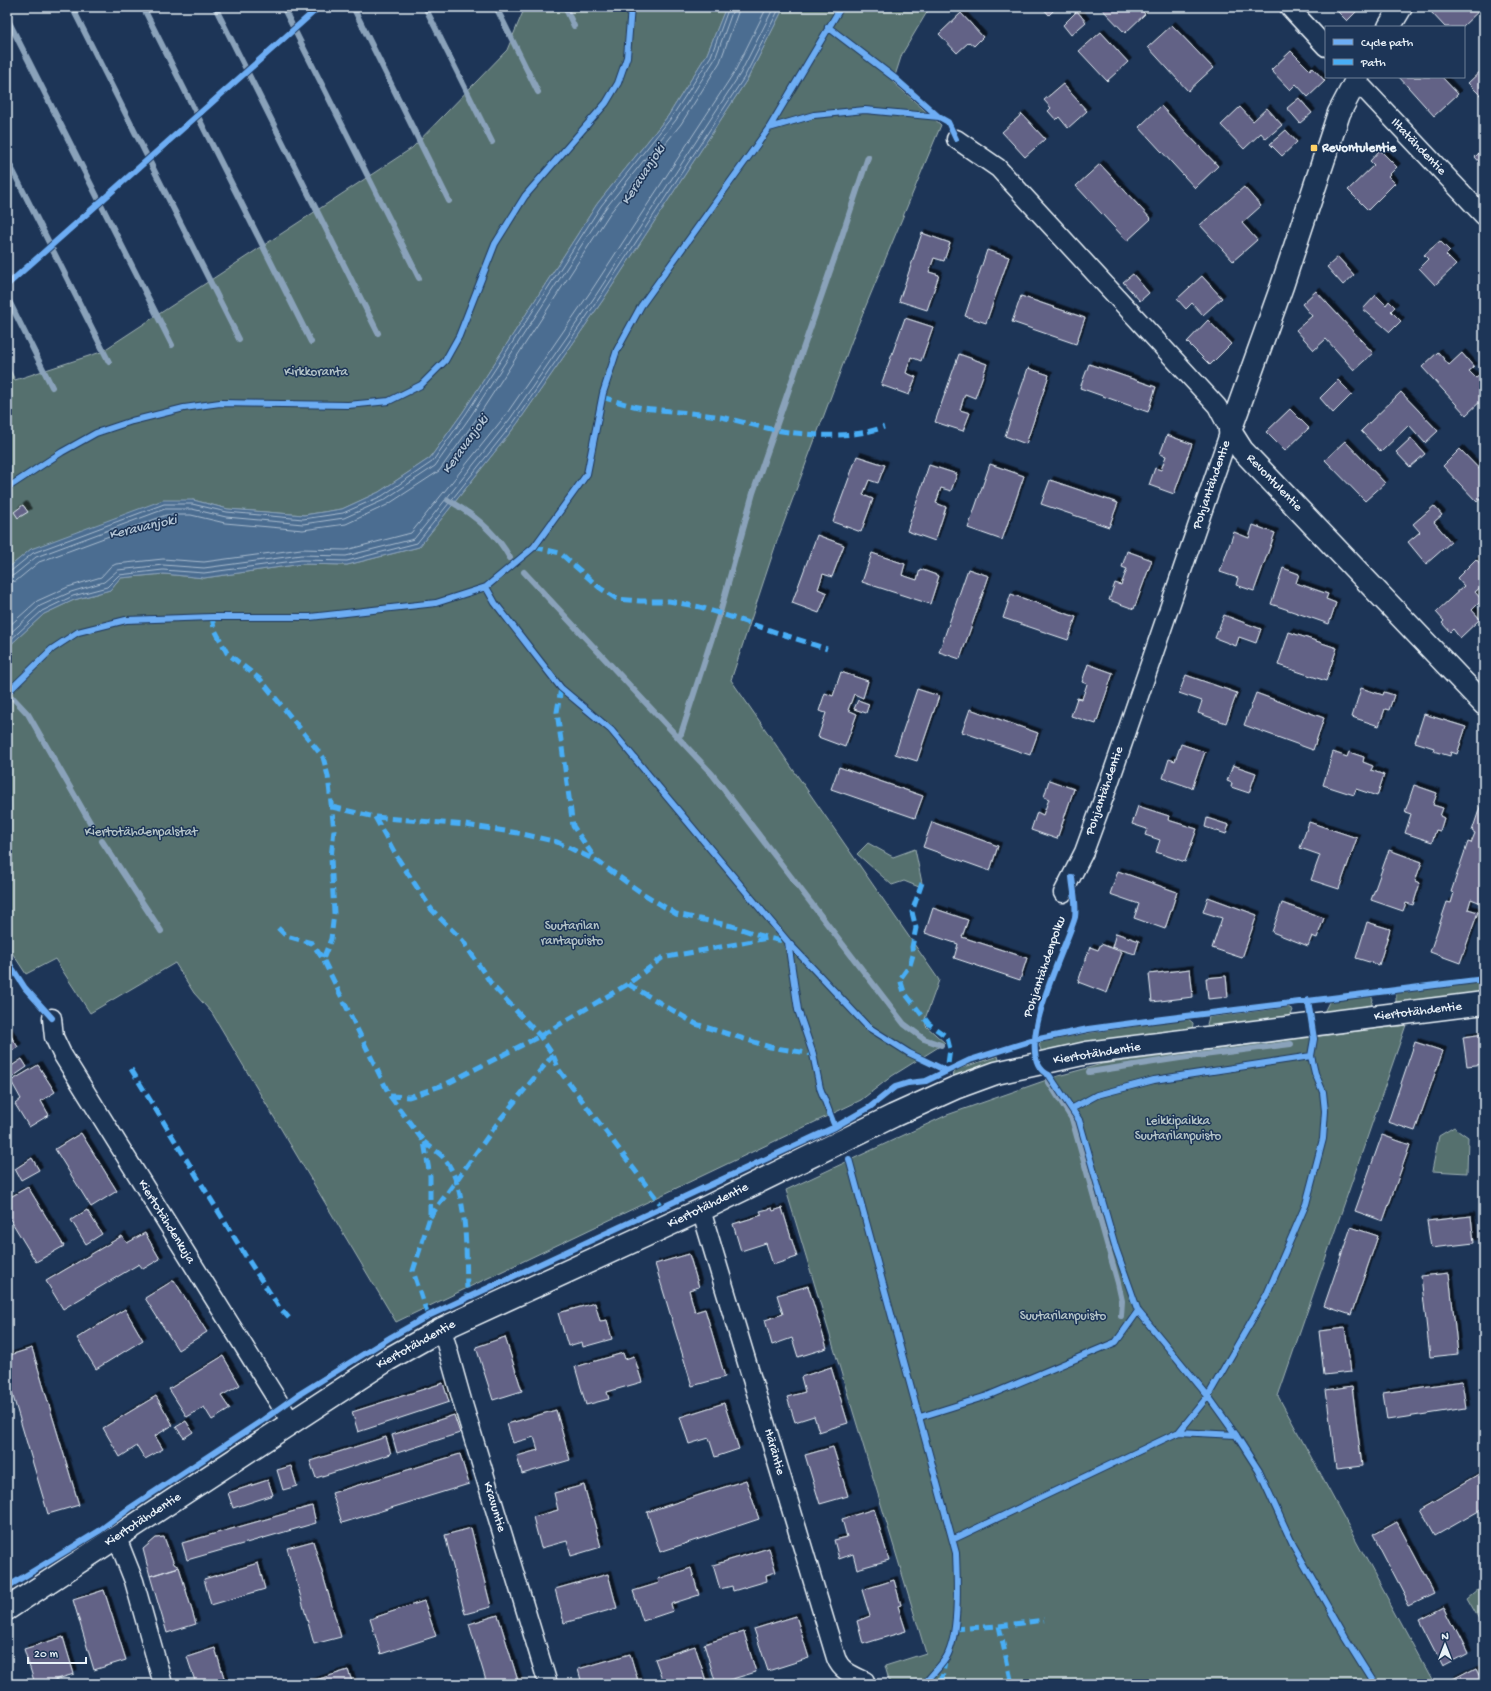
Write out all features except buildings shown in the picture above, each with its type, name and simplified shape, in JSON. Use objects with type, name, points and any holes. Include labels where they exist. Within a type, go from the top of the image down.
[{"type":"street","points":[[1289,7],[1325,46]]},
{"type":"street","points":[[1389,26],[1401,7]]},
{"type":"street","name":"Iltatähdentie","points":[[1356,78],[1484,216]]},
{"type":"street","name":"Pohjantähdentie","points":[[1063,893],[1084,852],[1282,286],[1339,113],[1356,78]]},
{"type":"street","name":"Revontulentie","points":[[956,139],[998,168],[1218,406],[1230,432],[1242,450],[1484,704]]},
{"type":"street","name":"Kiertotähdentie","points":[[7,1609],[387,1360],[442,1329],[701,1210],[893,1116],[955,1088],[996,1073],[1087,1054],[1484,1003]]},
{"type":"street","name":"Kiertotähdenkuja","points":[[52,1018],[54,1037],[62,1054],[291,1422]]},
{"type":"street","name":"Häräntie","points":[[701,1210],[836,1658],[839,1666],[853,1676],[865,1681]]},
{"type":"street","name":"Kravuntie","points":[[442,1329],[463,1404],[548,1684]]},
{"type":"street","points":[[117,1538],[134,1581],[163,1684]]},
{"type":"green space","name":"Kirkkoranta","points":[[525,7],[726,7],[707,54],[668,116],[597,204],[463,412],[430,458],[379,492],[342,509],[304,515],[228,509],[193,500],[31,549],[7,569],[7,364],[15,380],[101,352],[412,148],[507,50]]},
{"type":"green space","name":"Suutarilan rantapuisto","points":[[784,7],[930,7],[902,54],[893,82],[941,125],[855,332],[777,541],[731,680],[939,980],[925,1019],[926,1026],[945,1043],[892,1076],[861,1100],[396,1322],[212,1013],[194,993],[175,963],[90,1013],[55,959],[26,974],[7,945],[7,648],[44,614],[74,600],[110,590],[120,578],[164,574],[204,578],[302,564],[347,565],[419,547],[517,424],[603,300],[748,78]]},
{"type":"green space","points":[[868,843],[893,857],[915,849],[922,883],[919,887],[904,881],[892,885],[857,854]]},
{"type":"green space","points":[[1484,982],[1484,992],[1399,1003],[1396,1002],[1396,993]]},
{"type":"green space","points":[[1371,996],[1373,999],[1371,1007],[1325,1013],[1330,1000]]},
{"type":"green space","points":[[1288,1007],[1293,1010],[1290,1018],[1210,1029],[1207,1024],[1209,1017]]},
{"type":"green space","points":[[1187,1018],[1193,1023],[1192,1031],[1042,1053],[1039,1045],[1041,1042],[1081,1034]]},
{"type":"green space","name":"Suutarilanpuisto","points":[[1406,1025],[1278,1396],[1434,1684],[890,1684],[885,1666],[926,1653],[786,1190],[947,1115],[1058,1076],[1102,1064]]},
{"type":"green space","points":[[998,1056],[1000,1063],[953,1076],[955,1070]]},
{"type":"green space","points":[[1454,1127],[1468,1137],[1467,1173],[1432,1171],[1439,1136]]},
{"type":"green space","points":[[1484,1584],[1484,1625],[1468,1597]]},
{"type":"water","name":"Keravanjoki","points":[[726,7],[784,7],[748,78],[603,300],[517,424],[419,547],[347,565],[302,564],[204,578],[164,574],[120,578],[110,590],[74,600],[44,614],[7,648],[7,569],[31,549],[163,500],[193,500],[228,509],[304,515],[342,509],[379,492],[430,458],[463,412],[597,204],[668,116],[707,54]]},
{"type":"waterway","points":[[72,7],[239,339]]},
{"type":"waterway","points":[[143,7],[311,342]]},
{"type":"waterway","points":[[215,7],[378,333]]},
{"type":"waterway","points":[[283,7],[419,278]]},
{"type":"waterway","points":[[353,7],[449,201]]},
{"type":"waterway","points":[[425,7],[492,142]]},
{"type":"waterway","points":[[496,7],[538,92]]},
{"type":"waterway","points":[[565,7],[574,26]]},
{"type":"waterway","points":[[7,18],[172,345]]},
{"type":"waterway","points":[[681,734],[720,613],[753,493],[868,157]]},
{"type":"waterway","points":[[7,159],[109,362]]},
{"type":"waterway","points":[[7,297],[52,387]]},
{"type":"waterway","points":[[448,500],[483,524],[498,540],[510,558]]},
{"type":"waterway","points":[[524,572],[712,774],[904,1024],[924,1039],[941,1045]]},
{"type":"waterway","points":[[14,699],[28,714],[91,824]]},
{"type":"waterway","points":[[102,841],[161,931]]},
{"type":"waterway","points":[[1089,1072],[1180,1058],[1291,1044]]},
{"type":"waterway","points":[[1048,1081],[1072,1119],[1118,1283],[1122,1301],[1121,1316]]},
{"type":"marked path","points":[[602,397],[640,407],[716,416],[776,430],[802,434],[844,435],[872,431],[884,427]]},
{"type":"marked path","points":[[534,547],[560,553],[600,588],[617,599],[669,601],[700,607],[827,649]]},
{"type":"marked path","points":[[212,617],[214,628],[227,653],[261,680],[323,757],[328,776],[334,830],[331,858],[334,913],[331,939],[323,959]]},
{"type":"marked path","points":[[561,688],[557,712],[573,826],[596,860]]},
{"type":"marked path","points":[[332,807],[375,817],[465,825],[518,833],[557,842],[597,861],[639,891],[676,914],[732,926],[768,938]]},
{"type":"marked path","points":[[375,817],[397,857],[432,910],[463,941],[492,985],[540,1036],[553,1055],[559,1070],[662,1206]]},
{"type":"marked path","points":[[922,883],[912,912],[916,928],[912,947],[913,955],[910,965],[900,979],[904,992],[929,1024],[947,1037],[950,1049],[947,1071]]},
{"type":"marked path","points":[[278,928],[286,936],[312,943],[323,959],[390,1096],[424,1142],[430,1176],[430,1217],[413,1271],[428,1316]]},
{"type":"marked path","points":[[390,1096],[409,1097],[446,1084],[540,1036],[628,984],[662,958],[768,938],[788,942]]},
{"type":"marked path","points":[[628,984],[696,1024],[770,1047],[813,1054]]},
{"type":"marked path","points":[[430,1217],[499,1121],[553,1055]]},
{"type":"marked path","points":[[131,1069],[245,1255],[279,1307],[290,1319]]},
{"type":"marked path","points":[[424,1142],[443,1157],[458,1186],[462,1204],[466,1243],[467,1296]]},
{"type":"marked path","points":[[954,1629],[999,1626],[1044,1620]]},
{"type":"marked path","points":[[999,1626],[1012,1684]]},
{"type":"marked path","points":[[941,1684],[945,1662]]},
{"type":"cycle path","points":[[7,285],[319,7]]},
{"type":"cycle path","points":[[7,488],[62,452],[96,433],[132,421],[184,408],[220,403],[348,405],[389,401],[421,385],[445,361],[459,336],[495,244],[525,196],[606,103],[618,83],[627,57],[631,7]]},
{"type":"cycle path","points":[[7,693],[52,649],[78,632],[126,620],[212,617],[310,617],[436,603],[486,587],[534,547],[587,474],[603,393],[617,350],[641,306],[769,128],[841,7]]},
{"type":"cycle path","points":[[828,27],[896,79],[939,117],[948,122],[956,139]]},
{"type":"cycle path","points":[[769,128],[814,115],[865,110],[939,117]]},
{"type":"cycle path","points":[[486,587],[495,603],[561,688],[611,730],[788,942],[798,1010],[813,1054],[820,1088],[835,1127]]},
{"type":"cycle path","name":"Pohjantähdenpolku","points":[[1072,877],[1075,917],[1052,975],[1037,1025],[1035,1047],[1038,1064],[1049,1075],[1079,1120],[1116,1249],[1138,1311],[1208,1396],[1236,1435],[1259,1471],[1293,1545],[1345,1636],[1375,1684]]},
{"type":"cycle path","points":[[788,942],[868,1027],[909,1053],[947,1071]]},
{"type":"cycle path","points":[[7,960],[25,988],[52,1018]]},
{"type":"cycle path","points":[[7,1587],[99,1531],[130,1508],[263,1420],[298,1395],[391,1337],[428,1316],[835,1127],[870,1107],[895,1087],[908,1083],[926,1081],[970,1060],[1034,1040],[1088,1029],[1484,979]]},
{"type":"cycle path","points":[[1308,1000],[1314,1039],[1311,1056]]},
{"type":"cycle path","points":[[1073,1108],[1097,1095],[1154,1080],[1311,1056],[1315,1073],[1323,1092],[1325,1111],[1323,1139],[1306,1204],[1267,1294],[1208,1396],[1179,1432]]},
{"type":"cycle path","points":[[849,1159],[956,1553],[957,1607],[954,1635],[946,1658],[924,1684]]},
{"type":"cycle path","points":[[920,1417],[987,1396],[1116,1342],[1138,1311]]},
{"type":"cycle path","points":[[954,1539],[1179,1432],[1236,1435]]},
{"type":"place","name":"Revontulentie","points":[[1314,148]]},
{"type":"park label","name":"Kiertotähdenpalstat","points":[[141,832]]},
{"type":"park label","name":"Leikkipaikka Suutarilanpuisto","points":[[1178,1128]]}]
